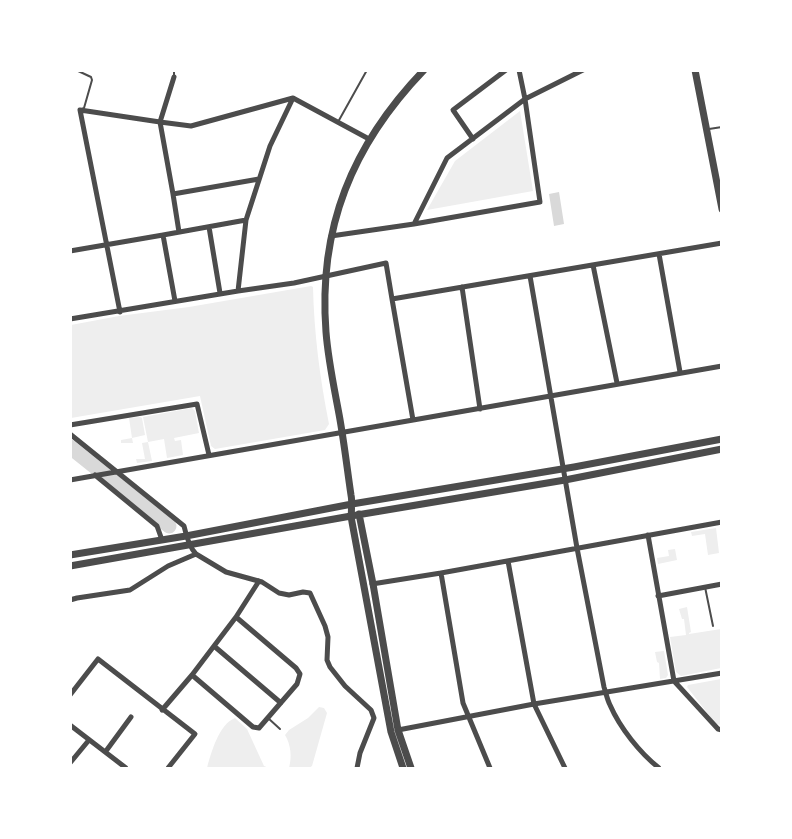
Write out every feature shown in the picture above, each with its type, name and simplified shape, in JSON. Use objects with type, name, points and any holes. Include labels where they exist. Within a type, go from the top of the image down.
[{"type":"street","points":[[403,768],[391,732],[351,516],[352,504],[343,433],[326,333],[325,276],[331,236],[352,171],[369,139],[424,70]]},
{"type":"street","points":[[473,139],[453,110],[506,70]]},
{"type":"street","points":[[331,236],[540,202],[519,70]]},
{"type":"street","points":[[414,224],[447,158],[525,99],[582,70]]},
{"type":"street","points":[[695,70],[722,209]]},
{"type":"street","points":[[174,74],[160,122],[179,232]]},
{"type":"street","points":[[70,111],[80,110],[191,126],[293,98],[369,139]]},
{"type":"street","points":[[238,291],[246,220],[270,146],[293,98]]},
{"type":"street","points":[[80,110],[120,312]]},
{"type":"street","points":[[173,194],[259,179]]},
{"type":"street","points":[[70,251],[246,220]]},
{"type":"street","points":[[209,227],[220,293]]},
{"type":"street","points":[[163,235],[175,301]]},
{"type":"street","points":[[392,299],[722,243]]},
{"type":"street","points":[[659,254],[680,372]]},
{"type":"street","points":[[70,319],[220,293],[294,283],[386,263],[413,420]]},
{"type":"street","points":[[593,265],[617,383]]},
{"type":"street","points":[[530,276],[577,548],[604,687],[609,704],[632,740],[659,768]]},
{"type":"street","points":[[462,287],[480,409]]},
{"type":"street","points":[[70,480],[722,366]]},
{"type":"street","points":[[70,425],[197,404],[209,455]]},
{"type":"street","points":[[70,434],[184,526],[186,536],[196,554],[226,572],[259,581],[279,593],[290,595],[310,593],[328,637],[327,660],[330,667],[345,686],[371,710],[374,718],[360,753],[357,768]]},
{"type":"street","points":[[70,555],[722,439]]},
{"type":"street","points":[[70,566],[565,480],[722,449]]},
{"type":"street","points":[[96,475],[157,526],[162,540]]},
{"type":"street","points":[[352,504],[360,515],[398,730],[411,768]]},
{"type":"street","points":[[364,585],[722,522]]},
{"type":"street","points":[[648,535],[657,596],[674,681],[718,729],[722,730]]},
{"type":"street","points":[[70,600],[130,590],[168,566],[196,554]]},
{"type":"street","points":[[507,561],[534,704],[565,768]]},
{"type":"street","points":[[441,573],[464,703],[490,768]]},
{"type":"street","points":[[162,710],[236,617],[259,581]]},
{"type":"street","points":[[657,596],[722,584]]},
{"type":"street","points":[[192,675],[252,728],[259,728],[297,684],[300,674],[296,668],[236,617]]},
{"type":"street","points":[[214,646],[281,703]]},
{"type":"street","points":[[70,695],[98,659],[195,734],[168,768]]},
{"type":"street","points":[[398,730],[534,704],[722,673]]},
{"type":"street","points":[[105,751],[131,717]]},
{"type":"street","points":[[70,725],[122,767]]},
{"type":"street","points":[[70,763],[90,740]]},
{"type":"lane","points":[[76,70],[91,77],[92,80],[84,108],[80,110]]},
{"type":"lane","points":[[338,122],[367,70]]},
{"type":"lane","points":[[706,129],[722,127]]},
{"type":"lane","points":[[705,587],[713,626]]},
{"type":"lane","points":[[268,718],[280,729]]},
{"type":"shaded area","points":[[520,111],[533,191],[427,210],[455,161]]},
{"type":"shaded area","points":[[559,192],[564,224],[554,226],[549,194]]},
{"type":"shaded area","points":[[313,287],[318,356],[329,424],[325,430],[215,449],[211,446],[200,396],[71,418],[71,325]]},
{"type":"shaded area","points":[[192,408],[195,411],[199,433],[174,438],[175,441],[181,440],[183,455],[167,458],[164,439],[148,442],[143,417]]},
{"type":"shaded area","points":[[140,417],[145,435],[132,438],[129,418]]},
{"type":"shaded area","points":[[132,438],[133,443],[121,443],[121,440]]},
{"type":"shaded area","points":[[148,442],[152,461],[137,463],[136,459],[145,459],[142,443]]},
{"type":"shaded area","points":[[716,528],[719,553],[708,555],[705,534],[692,536],[691,532]]},
{"type":"shaded area","points":[[675,549],[677,560],[658,564],[657,558],[669,556],[668,550]]},
{"type":"shaded area","points":[[687,607],[691,632],[689,634],[721,629],[721,668],[681,676],[676,672],[670,637],[686,635],[684,619],[679,609]]},
{"type":"shaded area","points":[[664,651],[668,675],[660,679],[659,663],[655,652]]},
{"type":"shaded area","points":[[721,679],[721,725],[716,724],[687,687]]},
{"type":"shaded area","points":[[319,707],[324,708],[327,713],[312,766],[289,768],[290,751],[285,735]]},
{"type":"shaded area","points":[[235,718],[247,729],[264,766],[269,768],[207,768],[220,733],[229,721]]},
{"type":"waterway","points":[[70,447],[169,526]]}]
